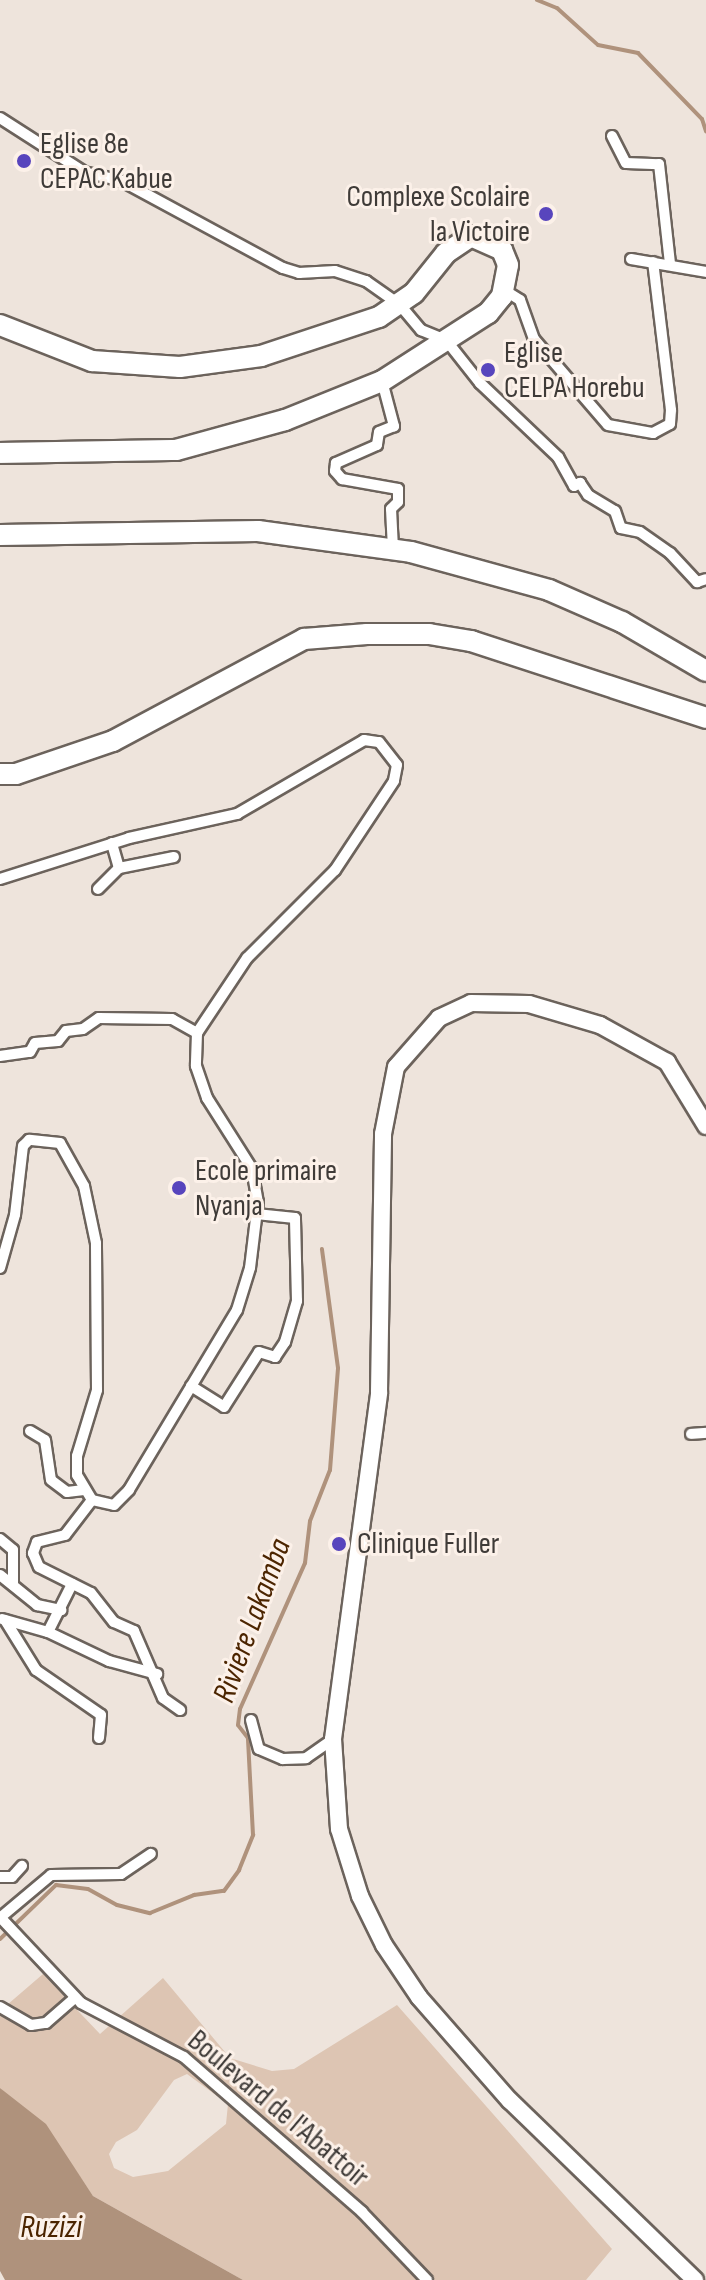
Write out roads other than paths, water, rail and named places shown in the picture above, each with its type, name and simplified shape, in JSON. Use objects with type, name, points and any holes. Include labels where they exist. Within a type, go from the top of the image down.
[{"type":"highway","points":[[0,325],[92,361],[180,367],[261,356],[334,334],[400,305],[451,248],[471,236],[502,250],[508,265],[504,290],[488,313],[382,381],[285,420],[176,450],[0,453]]},
{"type":"highway","points":[[0,535],[258,531],[393,549],[549,590],[622,622],[706,671]]},
{"type":"highway","points":[[0,774],[16,774],[113,741],[304,639],[367,634],[429,634],[471,641],[706,718]]},
{"type":"main road","points":[[695,2280],[510,2101],[410,1984],[360,1896],[339,1829],[333,1739],[382,1364],[383,1134],[396,1067],[439,1018],[471,1003],[529,1004],[600,1025],[667,1062],[706,1126]]},
{"type":"street","points":[[0,118],[84,172],[122,181],[283,268],[350,274],[400,305],[421,330],[446,340],[480,383],[558,457],[574,486],[580,483],[588,495],[615,511],[621,528],[640,532],[670,553],[697,582],[706,579]]},
{"type":"street","points":[[612,136],[626,163],[659,164],[670,263]]},
{"type":"street","points":[[631,259],[670,263],[706,272]]},
{"type":"street","points":[[504,290],[520,300],[534,339],[608,425],[653,433],[670,424],[671,410],[653,262]]},
{"type":"street","points":[[382,381],[394,426],[379,432],[377,445],[336,463],[335,471],[342,479],[398,489],[398,502],[391,509],[393,549]]},
{"type":"street","points":[[0,879],[112,843],[237,814],[364,740],[379,742],[397,765],[394,781],[335,870],[247,958],[197,1033],[196,1066],[207,1098],[252,1169],[256,1214],[250,1268],[237,1310],[129,1490],[114,1505],[92,1500],[84,1490],[77,1456],[97,1390],[96,1243],[84,1186],[60,1143],[29,1140],[23,1146],[15,1215],[0,1268]]},
{"type":"street","points":[[112,843],[119,868]]},
{"type":"street","points":[[98,889],[119,868],[174,857]]},
{"type":"street","points":[[0,1056],[30,1052],[35,1043],[58,1041],[66,1031],[83,1029],[99,1018],[172,1019],[197,1033]]},
{"type":"street","points":[[191,1386],[224,1407],[259,1352],[275,1357],[285,1342],[297,1301],[295,1218],[256,1214]]},
{"type":"street","points":[[30,1431],[45,1440],[51,1480],[67,1492],[84,1490]]},
{"type":"street","points":[[691,1434],[706,1433]]},
{"type":"street","points":[[92,1500],[65,1535],[44,1538],[33,1553],[39,1567],[91,1593],[114,1622],[134,1631],[157,1674],[163,1698],[180,1710]]},
{"type":"street","points":[[0,1539],[13,1550],[13,1585]]},
{"type":"street","points":[[0,1575],[37,1605],[61,1610]]},
{"type":"street","points":[[48,1632],[72,1584]]},
{"type":"street","points":[[2,1620],[48,1632],[109,1661],[157,1674]]},
{"type":"street","points":[[2,1620],[36,1670],[101,1715],[99,1738]]},
{"type":"street","points":[[251,1720],[259,1749],[283,1759],[306,1758],[333,1739]]},
{"type":"street","points":[[6,1921],[51,1875],[121,1874],[151,1854]]},
{"type":"street","points":[[0,1877],[12,1877],[22,1866]]},
{"type":"street","name":"Boulevard de l'Abattoir","points":[[6,1921],[75,1998],[184,2057],[362,2212],[427,2280]]},
{"type":"street","points":[[0,2007],[31,2025],[46,2023],[75,1998]]},
{"type":"water","name":"Ruzizi","points":[[0,2088],[46,2124],[93,2196],[243,2280],[5,2280],[0,2271]]},
{"type":"waterway","points":[[537,0],[557,8],[598,45],[638,53],[702,119],[706,131]]},
{"type":"waterway","name":"Riviere Lakamba","points":[[0,1939],[56,1885],[88,1889],[117,1905],[150,1913],[194,1895],[224,1891],[239,1870],[253,1835],[248,1738],[238,1725],[240,1709],[305,1563],[310,1521],[330,1470],[338,1368],[322,1249]]},
{"type":"place","name":"Eglise 8e CEPAC Kabue","points":[[24,161]]},
{"type":"place","name":"Complexe Scolaire la Victoire","points":[[546,214]]},
{"type":"place","name":"Eglise CELPA Horebu","points":[[488,370]]},
{"type":"place","name":"Ecole primaire Nyanja","points":[[179,1188]]},
{"type":"place","name":"Clinique Fuller","points":[[339,1544]]}]
